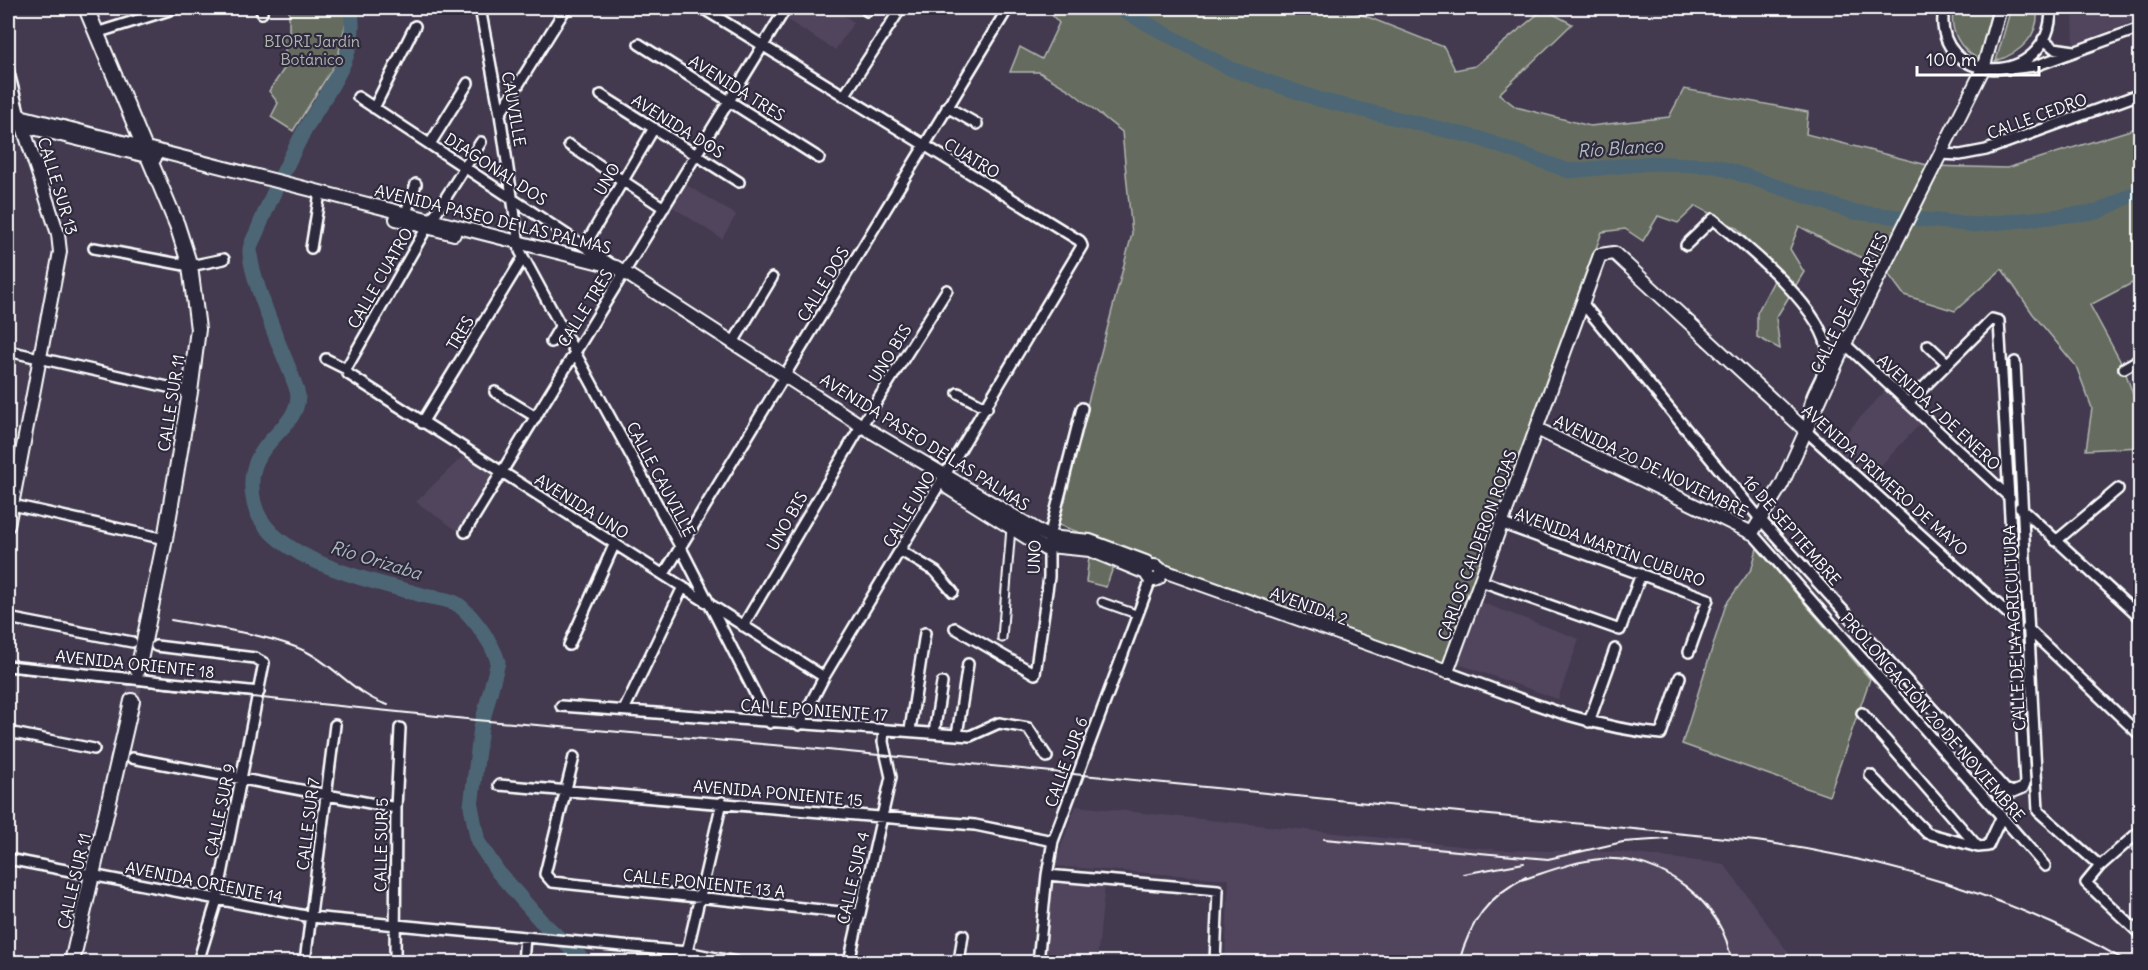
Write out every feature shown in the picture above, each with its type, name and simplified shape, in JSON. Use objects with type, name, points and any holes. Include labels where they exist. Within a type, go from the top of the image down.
[{"type":"main road","name":"CALLE SUR 11","points":[[86,8],[167,199],[190,266],[198,329],[190,392],[165,539],[138,670]]},
{"type":"main road","name":"CALLE SUR 11","points":[[72,963],[132,701]]},
{"type":"street","points":[[96,33],[176,8]]},
{"type":"street","name":"CAUVILLE","points":[[480,8],[500,114],[520,251]]},
{"type":"street","points":[[500,114],[566,8]]},
{"type":"street","name":"CUATRO","points":[[702,8],[1080,241],[1082,246]]},
{"type":"street","name":"CALLE TRES","points":[[465,532],[621,272],[664,208],[786,8]]},
{"type":"street","points":[[844,96],[901,8]]},
{"type":"street","name":"CALLE DOS","points":[[664,574],[1008,8]]},
{"type":"street","points":[[1944,8],[1942,18],[1950,44],[1958,54],[1983,69],[2025,69],[2140,28]]},
{"type":"street","name":"CALLE DE LAS ARTES","points":[[1752,533],[1782,484],[1845,344],[1983,69],[2000,8]]},
{"type":"street","points":[[2006,69],[2024,59],[2043,39],[2049,24],[2051,8]]},
{"type":"street","points":[[374,108],[415,26]]},
{"type":"street","points":[[2043,39],[2054,48],[2077,51]]},
{"type":"street","name":"AVENIDA TRES","points":[[639,44],[819,158]]},
{"type":"street","name":"CALLE SUR 13","points":[[8,69],[21,121],[58,234],[60,252],[9,505],[8,526]]},
{"type":"street","points":[[430,144],[468,83]]},
{"type":"street","name":"CALLE CEDRO","points":[[1940,154],[1960,155],[1986,150],[2140,94]]},
{"type":"street","name":"AVENIDA DOS","points":[[601,95],[739,182]]},
{"type":"street","name":"DIAGONAL DOS","points":[[358,97],[513,197],[621,272]]},
{"type":"street","points":[[947,107],[977,124]]},
{"type":"street","name":"AVENIDA PASEO DE LAS PALMAS","points":[[8,113],[21,121]]},
{"type":"street","name":"AVENIDA PASEO DE LAS PALMAS","points":[[8,122],[21,121],[293,189],[406,213],[429,224]]},
{"type":"street","name":"UNO","points":[[585,245],[654,128]]},
{"type":"street","name":"CALLE CUATRO","points":[[346,369],[429,224],[481,142]]},
{"type":"street","points":[[569,145],[664,208]]},
{"type":"street","points":[[406,213],[416,184]]},
{"type":"street","name":"AVENIDA PASEO DE LAS PALMAS","points":[[293,189],[319,199],[429,224],[520,251],[621,272],[734,341],[784,378]]},
{"type":"street","points":[[311,248],[319,199]]},
{"type":"street","points":[[1686,244],[1713,219],[1762,259],[1795,295],[1821,331],[1828,358],[1809,404],[1807,427]]},
{"type":"street","name":"CALLE UNO","points":[[799,725],[824,677],[1082,246]]},
{"type":"street","points":[[94,248],[190,266],[224,259]]},
{"type":"street","name":"CALLE CAUVILLE","points":[[520,251],[712,605],[770,723]]},
{"type":"street","name":"TRES","points":[[422,423],[520,251]]},
{"type":"street","name":"AVENIDA PRIMERO DE MAYO","points":[[1608,252],[1614,253],[1807,427],[2140,735]]},
{"type":"street","name":"CARLOS CALDERON ROJAS","points":[[1447,672],[1600,255],[1608,252]]},
{"type":"street","name":"AVENIDA PASEO DE LAS PALMAS","points":[[621,272],[860,428],[943,480],[1049,541],[1090,541],[1146,562],[1152,572]]},
{"type":"street","points":[[734,341],[772,278]]},
{"type":"street","name":"UNO BIS","points":[[743,626],[860,428],[947,290]]},
{"type":"street","points":[[939,303],[950,308]]},
{"type":"street","name":"16 DE SEPTIEMBRE","points":[[1583,304],[1761,520],[2005,789],[2013,792]]},
{"type":"street","name":"CALLE DE LA AGRICULTURA","points":[[1947,363],[1992,319],[1997,319],[2000,324],[2016,503],[2022,625],[2025,783],[2023,788],[2013,792]]},
{"type":"street","points":[[551,342],[561,325]]},
{"type":"street","name":"AVENIDA 7 DE ENERO","points":[[1845,344],[2140,617]]},
{"type":"street","points":[[1908,403],[1947,363],[1928,345]]},
{"type":"street","points":[[8,351],[190,392]]},
{"type":"street","name":"AVENIDA UNO","points":[[326,359],[346,369],[348,374],[422,423],[824,677]]},
{"type":"street","points":[[2124,368],[2140,359]]},
{"type":"street","name":"CALLE DE LA AGRICULTURA","points":[[2015,362],[2016,503],[2022,625],[2038,811],[2100,866]]},
{"type":"street","points":[[495,392],[536,417]]},
{"type":"street","points":[[958,393],[987,408]]},
{"type":"street","name":"UNO","points":[[955,628],[1035,674],[1049,577],[1049,541],[1082,408]]},
{"type":"street","name":"AVENIDA 20 DE NOVIEMBRE","points":[[1537,429],[1752,533]]},
{"type":"street","name":"AVENIDA PASEO DE LAS PALMAS","points":[[943,480],[1045,549],[1049,541]]},
{"type":"street","points":[[2056,541],[2118,489]]},
{"type":"street","points":[[9,505],[165,539]]},
{"type":"street","name":"AVENIDA MARTÍN CUBURO","points":[[1503,524],[1708,600],[1689,652]]},
{"type":"street","points":[[1002,639],[1011,528]]},
{"type":"street","name":"PROLONGACIÓN 20 DE NOVIEMBRE","points":[[1752,533],[2045,866]]},
{"type":"street","points":[[569,645],[615,543]]},
{"type":"street","points":[[901,551],[936,572],[953,592]]},
{"type":"street","name":"CALLE SUR 6","points":[[1038,963],[1047,875],[1053,841],[1152,572]]},
{"type":"street","name":"AVENIDA 2","points":[[1152,572],[1447,672]]},
{"type":"street","points":[[1481,581],[1620,630],[1641,574]]},
{"type":"street","points":[[624,710],[683,587]]},
{"type":"street","points":[[1102,602],[1136,614]]},
{"type":"street","points":[[8,618],[132,642]]},
{"type":"street","points":[[910,730],[925,633]]},
{"type":"street","name":"CALLE SUR 9","points":[[156,646],[255,658],[264,663],[217,900],[198,963]]},
{"type":"street","points":[[1589,722],[1615,649]]},
{"type":"street","points":[[957,735],[968,664]]},
{"type":"street","name":"AVENIDA ORIENTE 18","points":[[8,666],[259,695]]},
{"type":"street","points":[[1447,672],[1589,722],[1623,731],[1661,734],[1680,676]]},
{"type":"street","points":[[934,733],[942,683]]},
{"type":"street","name":"CALLE PONIENTE 17","points":[[561,706],[970,736],[999,723],[1028,728],[1047,757]]},
{"type":"street","points":[[1862,712],[1978,847]]},
{"type":"street","name":"CALLE SUR 7","points":[[305,963],[335,725]]},
{"type":"street","name":"CALLE SUR 5","points":[[395,963],[396,808],[400,728]]},
{"type":"street","name":"CALLE SUR 4","points":[[849,963],[891,770],[883,742],[884,730]]},
{"type":"street","points":[[8,732],[94,748]]},
{"type":"street","points":[[566,792],[574,757]]},
{"type":"street","points":[[132,758],[396,808]]},
{"type":"street","points":[[1870,776],[1928,833],[1978,847],[1988,846],[2001,818]]},
{"type":"street","name":"AVENIDA PONIENTE 15","points":[[499,785],[975,825],[1053,841]]},
{"type":"street","name":"CALLE PONIENTE 13 A","points":[[566,792],[545,874],[552,882],[860,914]]},
{"type":"street","points":[[687,952],[722,802]]},
{"type":"street","points":[[2140,831],[2100,866],[2086,883],[2140,934]]},
{"type":"street","name":"AVENIDA ORIENTE 14","points":[[8,859],[311,917],[687,952],[736,963]]},
{"type":"street","points":[[1047,875],[1218,890],[1215,963]]},
{"type":"street","points":[[958,963],[963,935]]},
{"type":"street","points":[[523,963],[525,937]]},
{"type":"shaded area","points":[[793,8],[831,8],[854,22],[835,50],[786,19]]},
{"type":"shaded area","points":[[2073,8],[2140,8],[2140,19],[2074,44]]},
{"type":"shaded area","points":[[685,184],[736,215],[722,239],[671,206]]},
{"type":"shaded area","points":[[1886,390],[1921,423],[1866,481],[1830,450]]},
{"type":"shaded area","points":[[464,455],[496,476],[461,533],[416,502]]},
{"type":"shaded area","points":[[1480,602],[1579,639],[1558,699],[1456,663]]},
{"type":"shaded area","points":[[1076,806],[1498,850],[1617,852],[1724,864],[1795,962],[1225,962],[1229,879],[1054,866]]},
{"type":"shaded area","points":[[1053,881],[1105,885],[1097,960],[1043,954]]},
{"type":"green space","name":"BIORI Jardín Botánico","points":[[289,8],[346,8],[348,13],[337,61],[293,131],[271,117],[278,103],[269,91],[288,63],[282,36],[289,34]]},
{"type":"green space","points":[[1046,8],[1345,8],[1444,47],[1455,70],[1475,66],[1544,9],[1572,24],[1499,94],[1516,107],[1590,126],[1669,117],[1684,89],[1808,112],[1806,134],[1931,166],[2007,168],[2140,127],[2140,279],[2090,305],[2124,368],[2140,415],[2140,447],[2086,450],[2092,408],[2076,366],[2033,314],[2002,269],[1955,311],[1904,295],[1884,268],[1799,226],[1790,249],[1804,272],[1776,318],[1780,349],[1757,337],[1757,313],[1778,273],[1737,228],[1696,206],[1678,223],[1658,216],[1643,241],[1625,229],[1602,232],[1443,665],[1056,524],[1132,234],[1122,132],[1071,91],[1039,72],[1010,72],[1020,47],[1042,59],[1059,23]]},
{"type":"green space","points":[[1954,8],[1992,8],[1979,59],[1966,50],[1957,38],[1953,24]]},
{"type":"green space","points":[[2011,8],[2037,8],[2035,27],[2032,35],[2021,48],[1996,61]]},
{"type":"green space","points":[[1757,548],[1870,679],[1829,796],[1682,744],[1726,604],[1752,568]]},
{"type":"green space","points":[[1089,557],[1114,565],[1106,587],[1086,582]]},
{"type":"waterway","name":"Río Orizaba","points":[[350,8],[352,25],[345,59],[296,147],[273,193],[250,248],[256,281],[298,396],[289,420],[270,441],[255,466],[252,482],[254,503],[263,523],[279,539],[300,553],[351,575],[452,602],[466,611],[483,632],[498,662],[481,727],[471,806],[478,842],[498,872],[540,920],[585,962]]},
{"type":"waterway","name":"Río Blanco","points":[[1118,8],[1231,69],[1321,100],[1478,138],[1569,171],[1652,163],[1716,166],[1853,212],[1975,225],[2097,212],[2140,191]]},
{"type":"tunnel","points":[[132,701],[138,670]]},
{"type":"railway","points":[[171,620],[259,636],[293,646],[318,658],[366,695],[388,705]]},
{"type":"railway","points":[[8,672],[476,720],[797,747],[1756,841],[1853,858],[1948,884],[1994,899],[2040,918],[2128,962]]},
{"type":"railway","points":[[1324,839],[1548,859],[1623,842],[1668,839]]},
{"type":"railway","points":[[1521,880],[1591,860],[1623,860],[1646,865],[1667,874],[1703,903],[1717,921],[1726,941],[1731,962]]},
{"type":"railway","points":[[1463,874],[1524,863]]},
{"type":"railway","points":[[1459,962],[1463,948],[1482,912],[1501,893],[1526,877]]}]
